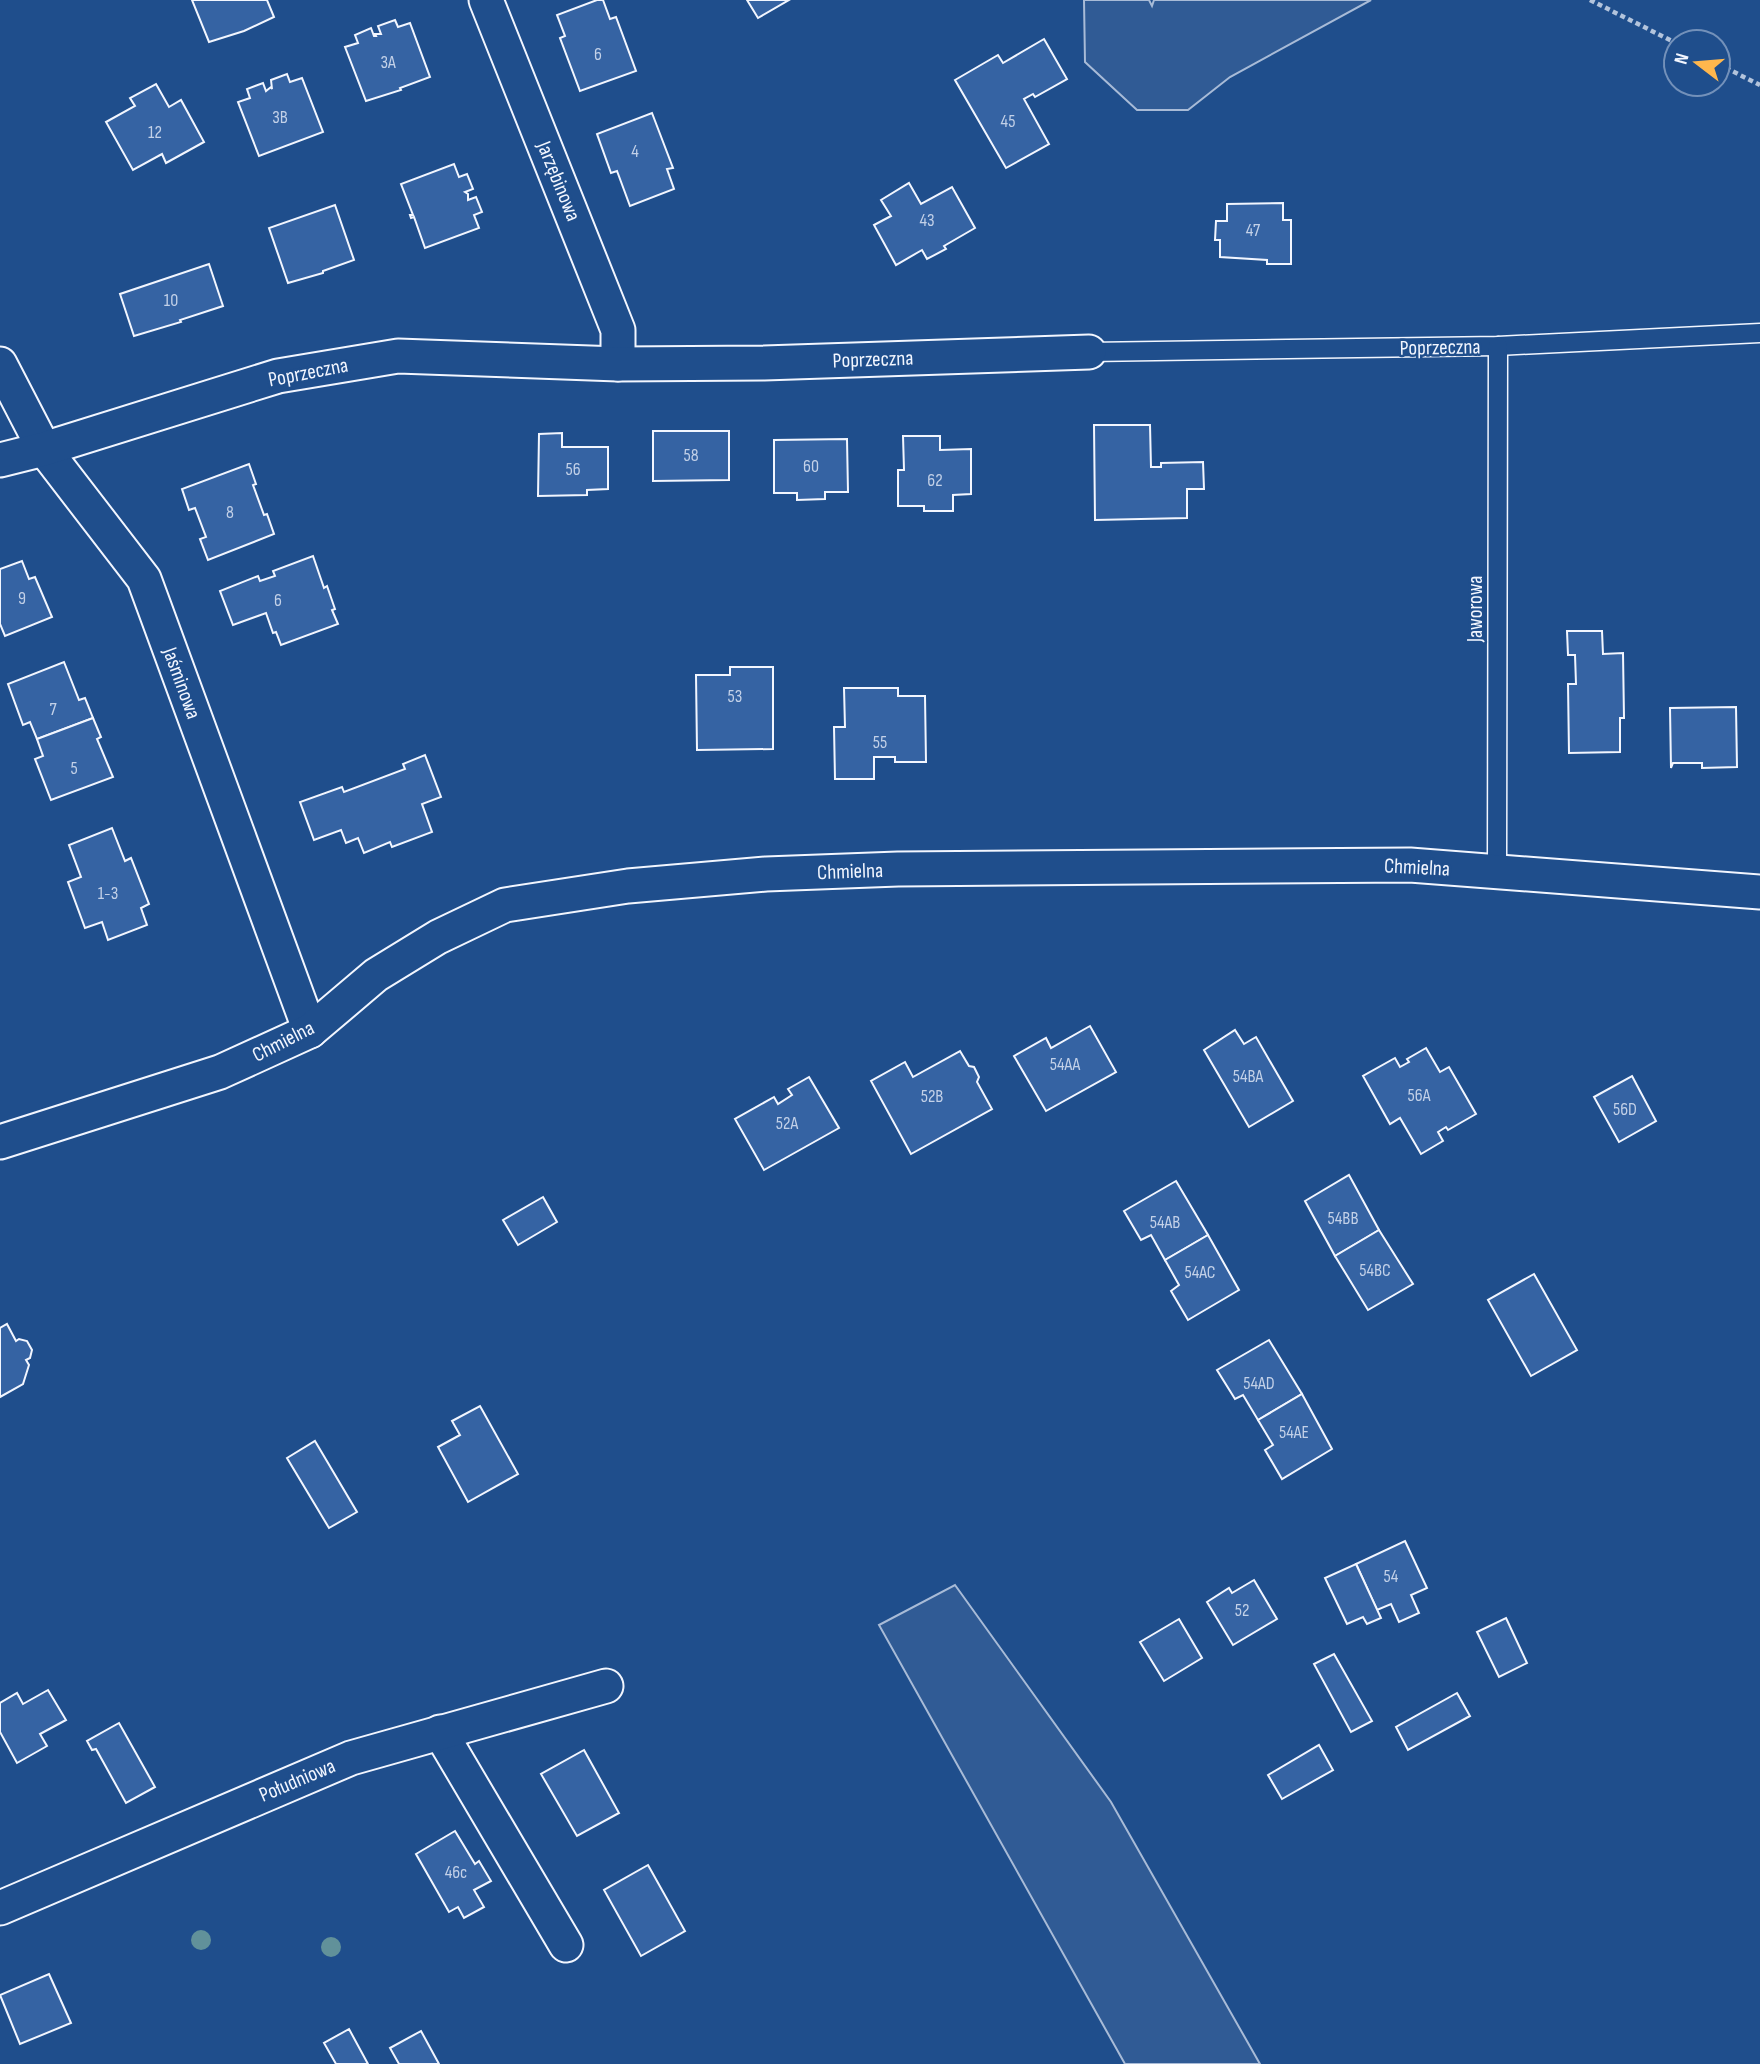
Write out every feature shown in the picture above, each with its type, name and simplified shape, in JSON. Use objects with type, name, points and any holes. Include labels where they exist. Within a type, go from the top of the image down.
[{"type":"street","name":"Jarzębinowa","points":[[486,0],[618,330],[618,364]]},
{"type":"street","name":"Poprzeczna","points":[[0,460],[44,449],[278,376],[398,356],[618,364],[764,363],[1089,352]]},
{"type":"street","name":"Jaśminowa","points":[[0,364],[44,449],[144,579],[310,1031]]},
{"type":"street","name":"Chmielna","points":[[0,1142],[219,1072],[310,1031],[376,975],[438,937],[505,905],[628,886],[766,874],[925,868],[1410,865],[1760,892]]},
{"type":"street","name":"Południowa","points":[[0,1908],[351,1758],[606,1686]]},
{"type":"street","points":[[440,1732],[566,1945]]},
{"type":"lane","name":"Poprzeczna","points":[[1089,352],[1498,346],[1760,333]]},
{"type":"lane","name":"Jaworowa","points":[[1497,872],[1498,346]]},
{"type":"path","points":[[1590,0],[1662,36]]},
{"type":"path","points":[[1732,71],[1760,85]]},
{"type":"shaded area","points":[[1084,0],[1149,0],[1152,6],[1154,0],[1371,0],[1230,77],[1188,110],[1137,110],[1085,62]]},
{"type":"shaded area","points":[[955,1585],[1111,1802],[1260,2064],[1125,2064],[879,1625]]},
{"type":"building","points":[[192,0],[267,0],[274,17],[244,31],[209,42]]},
{"type":"building","points":[[603,0],[610,19],[616,17],[636,71],[580,91],[560,38],[565,36],[557,15]]},
{"type":"building","points":[[747,0],[789,0],[758,18]]},
{"type":"building","points":[[395,20],[398,27],[410,23],[430,77],[366,101],[345,47],[358,43],[355,35],[371,28],[376,36],[375,34],[381,34],[378,26]]},
{"type":"building","points":[[1044,39],[1067,79],[1035,97],[1033,94],[1024,99],[1049,144],[1006,168],[955,80],[998,55],[1003,63]]},
{"type":"building","points":[[287,74],[290,82],[302,78],[323,132],[259,156],[238,102],[250,98],[247,89],[263,83],[266,91],[271,87],[272,89],[271,80]]},
{"type":"building","points":[[156,84],[169,107],[181,100],[204,142],[166,163],[162,154],[133,170],[106,122],[135,106],[130,98]]},
{"type":"building","points":[[652,113],[673,168],[667,169],[674,189],[630,206],[617,171],[611,173],[597,134]]},
{"type":"building","points":[[454,164],[459,177],[467,174],[473,189],[465,192],[468,194],[468,200],[476,197],[482,212],[474,215],[479,228],[425,248],[414,217],[411,218],[410,215],[413,215],[401,184]]},
{"type":"building","points":[[909,183],[921,204],[952,187],[975,228],[927,259],[922,250],[896,265],[874,225],[891,216],[881,200]]},
{"type":"building","points":[[1283,203],[1283,220],[1291,220],[1291,264],[1267,264],[1267,260],[1220,257],[1220,240],[1215,240],[1216,221],[1227,221],[1227,204]]},
{"type":"building","points":[[335,205],[354,260],[288,283],[269,228]]},
{"type":"building","points":[[209,264],[223,306],[134,336],[120,294]]},
{"type":"building","points":[[1094,425],[1150,425],[1151,467],[1161,467],[1161,463],[1203,462],[1204,489],[1187,489],[1187,518],[1095,520]]},
{"type":"building","points":[[653,431],[729,431],[729,480],[653,481]]},
{"type":"building","points":[[562,433],[562,447],[608,447],[608,489],[587,490],[587,495],[538,496],[539,434]]},
{"type":"building","points":[[903,436],[940,436],[940,450],[971,449],[971,494],[953,495],[953,511],[924,511],[924,506],[898,506],[898,470],[904,470]]},
{"type":"building","points":[[847,439],[848,492],[825,492],[825,499],[797,500],[797,493],[774,493],[774,440]]},
{"type":"building","points":[[249,464],[256,484],[253,485],[274,534],[208,560],[200,539],[206,537],[195,508],[189,510],[182,489]]},
{"type":"building","points":[[313,556],[324,588],[327,586],[338,624],[281,645],[276,632],[273,633],[266,613],[233,625],[220,591],[258,576],[260,581],[275,576],[273,571]]},
{"type":"building","points":[[22,561],[29,579],[35,577],[52,617],[5,636],[0,624],[0,569]]},
{"type":"building","points":[[1567,631],[1602,631],[1603,654],[1623,653],[1624,718],[1620,718],[1620,752],[1569,753],[1568,684],[1576,684],[1575,655],[1568,655]]},
{"type":"building","points":[[64,662],[79,700],[85,698],[93,718],[37,739],[30,722],[23,725],[8,684]]},
{"type":"building","points":[[730,667],[773,667],[773,749],[697,750],[696,675],[730,675]]},
{"type":"building","points":[[844,688],[898,688],[898,696],[925,696],[926,762],[895,762],[895,757],[874,757],[874,779],[835,779],[834,727],[845,727]]},
{"type":"building","points":[[1736,707],[1737,767],[1702,768],[1702,763],[1673,763],[1671,768],[1670,708]]},
{"type":"building","points":[[93,718],[101,737],[97,739],[113,777],[51,800],[35,759],[43,756],[37,739]]},
{"type":"building","points":[[425,755],[441,797],[422,804],[432,832],[392,847],[390,842],[364,853],[358,838],[346,843],[341,830],[314,840],[300,802],[342,787],[344,792],[405,769],[403,764]]},
{"type":"building","points":[[112,828],[125,861],[131,858],[149,904],[141,908],[147,925],[108,940],[102,922],[85,928],[68,882],[81,877],[69,845]]},
{"type":"building","points":[[1090,1026],[1116,1072],[1046,1111],[1014,1056],[1046,1038],[1051,1048]]},
{"type":"building","points":[[1235,1030],[1244,1044],[1256,1037],[1293,1101],[1249,1127],[1204,1050]]},
{"type":"building","points":[[1426,1048],[1440,1072],[1449,1067],[1476,1114],[1448,1130],[1446,1127],[1438,1132],[1443,1141],[1421,1154],[1400,1118],[1390,1124],[1363,1076],[1395,1058],[1400,1067],[1409,1062],[1407,1059]]},
{"type":"building","points":[[960,1051],[969,1066],[974,1067],[979,1077],[977,1082],[992,1109],[911,1154],[871,1081],[905,1062],[913,1077]]},
{"type":"building","points":[[1632,1076],[1656,1121],[1619,1142],[1594,1097]]},
{"type":"building","points":[[809,1077],[839,1128],[764,1170],[735,1119],[774,1097],[778,1104],[792,1095],[788,1089]]},
{"type":"building","points":[[1349,1175],[1379,1230],[1335,1256],[1305,1201]]},
{"type":"building","points":[[1176,1181],[1208,1235],[1165,1260],[1151,1235],[1141,1240],[1124,1211]]},
{"type":"building","points":[[543,1197],[557,1222],[518,1245],[503,1220]]},
{"type":"building","points":[[1379,1230],[1413,1284],[1368,1310],[1335,1256]]},
{"type":"building","points":[[1208,1235],[1239,1290],[1188,1320],[1171,1291],[1179,1285],[1165,1260]]},
{"type":"building","points":[[1534,1274],[1577,1350],[1531,1376],[1488,1300]]},
{"type":"building","points":[[7,1324],[16,1341],[27,1341],[32,1350],[30,1358],[26,1360],[29,1365],[23,1384],[0,1397],[0,1328]]},
{"type":"building","points":[[1269,1340],[1302,1394],[1258,1420],[1243,1395],[1235,1399],[1217,1370]]},
{"type":"building","points":[[1302,1394],[1332,1449],[1282,1479],[1265,1450],[1273,1445],[1258,1420]]},
{"type":"building","points":[[480,1406],[518,1474],[468,1502],[438,1447],[460,1435],[452,1421]]},
{"type":"building","points":[[315,1441],[357,1512],[329,1528],[287,1458]]},
{"type":"building","points":[[1405,1541],[1427,1588],[1411,1595],[1419,1613],[1399,1622],[1391,1604],[1377,1610],[1356,1564]]},
{"type":"building","points":[[1356,1564],[1381,1618],[1367,1624],[1363,1617],[1347,1624],[1325,1578]]},
{"type":"building","points":[[1254,1580],[1277,1619],[1233,1645],[1207,1602],[1229,1588],[1232,1593]]},
{"type":"building","points":[[1506,1618],[1527,1663],[1499,1677],[1477,1632]]},
{"type":"building","points":[[1179,1619],[1202,1658],[1164,1681],[1140,1642]]},
{"type":"building","points":[[1334,1654],[1372,1721],[1351,1732],[1314,1664]]},
{"type":"building","points":[[48,1690],[66,1720],[40,1734],[47,1746],[17,1763],[0,1732],[0,1703],[17,1693],[23,1704]]},
{"type":"building","points":[[1457,1693],[1470,1716],[1408,1750],[1396,1727]]},
{"type":"building","points":[[119,1723],[155,1787],[126,1803],[96,1749],[92,1750],[87,1741]]},
{"type":"building","points":[[1319,1745],[1333,1770],[1282,1799],[1268,1775]]},
{"type":"building","points":[[584,1750],[619,1813],[577,1836],[541,1774]]},
{"type":"building","points":[[455,1831],[475,1864],[479,1861],[491,1881],[474,1890],[484,1907],[464,1918],[458,1907],[449,1912],[416,1854]]},
{"type":"building","points":[[648,1865],[685,1931],[641,1956],[604,1890]]},
{"type":"building","points":[[49,1974],[71,2023],[20,2044],[0,1995]]},
{"type":"building","points":[[349,2029],[368,2064],[336,2064],[324,2043]]},
{"type":"building","points":[[421,2031],[439,2064],[399,2064],[390,2048]]}]
